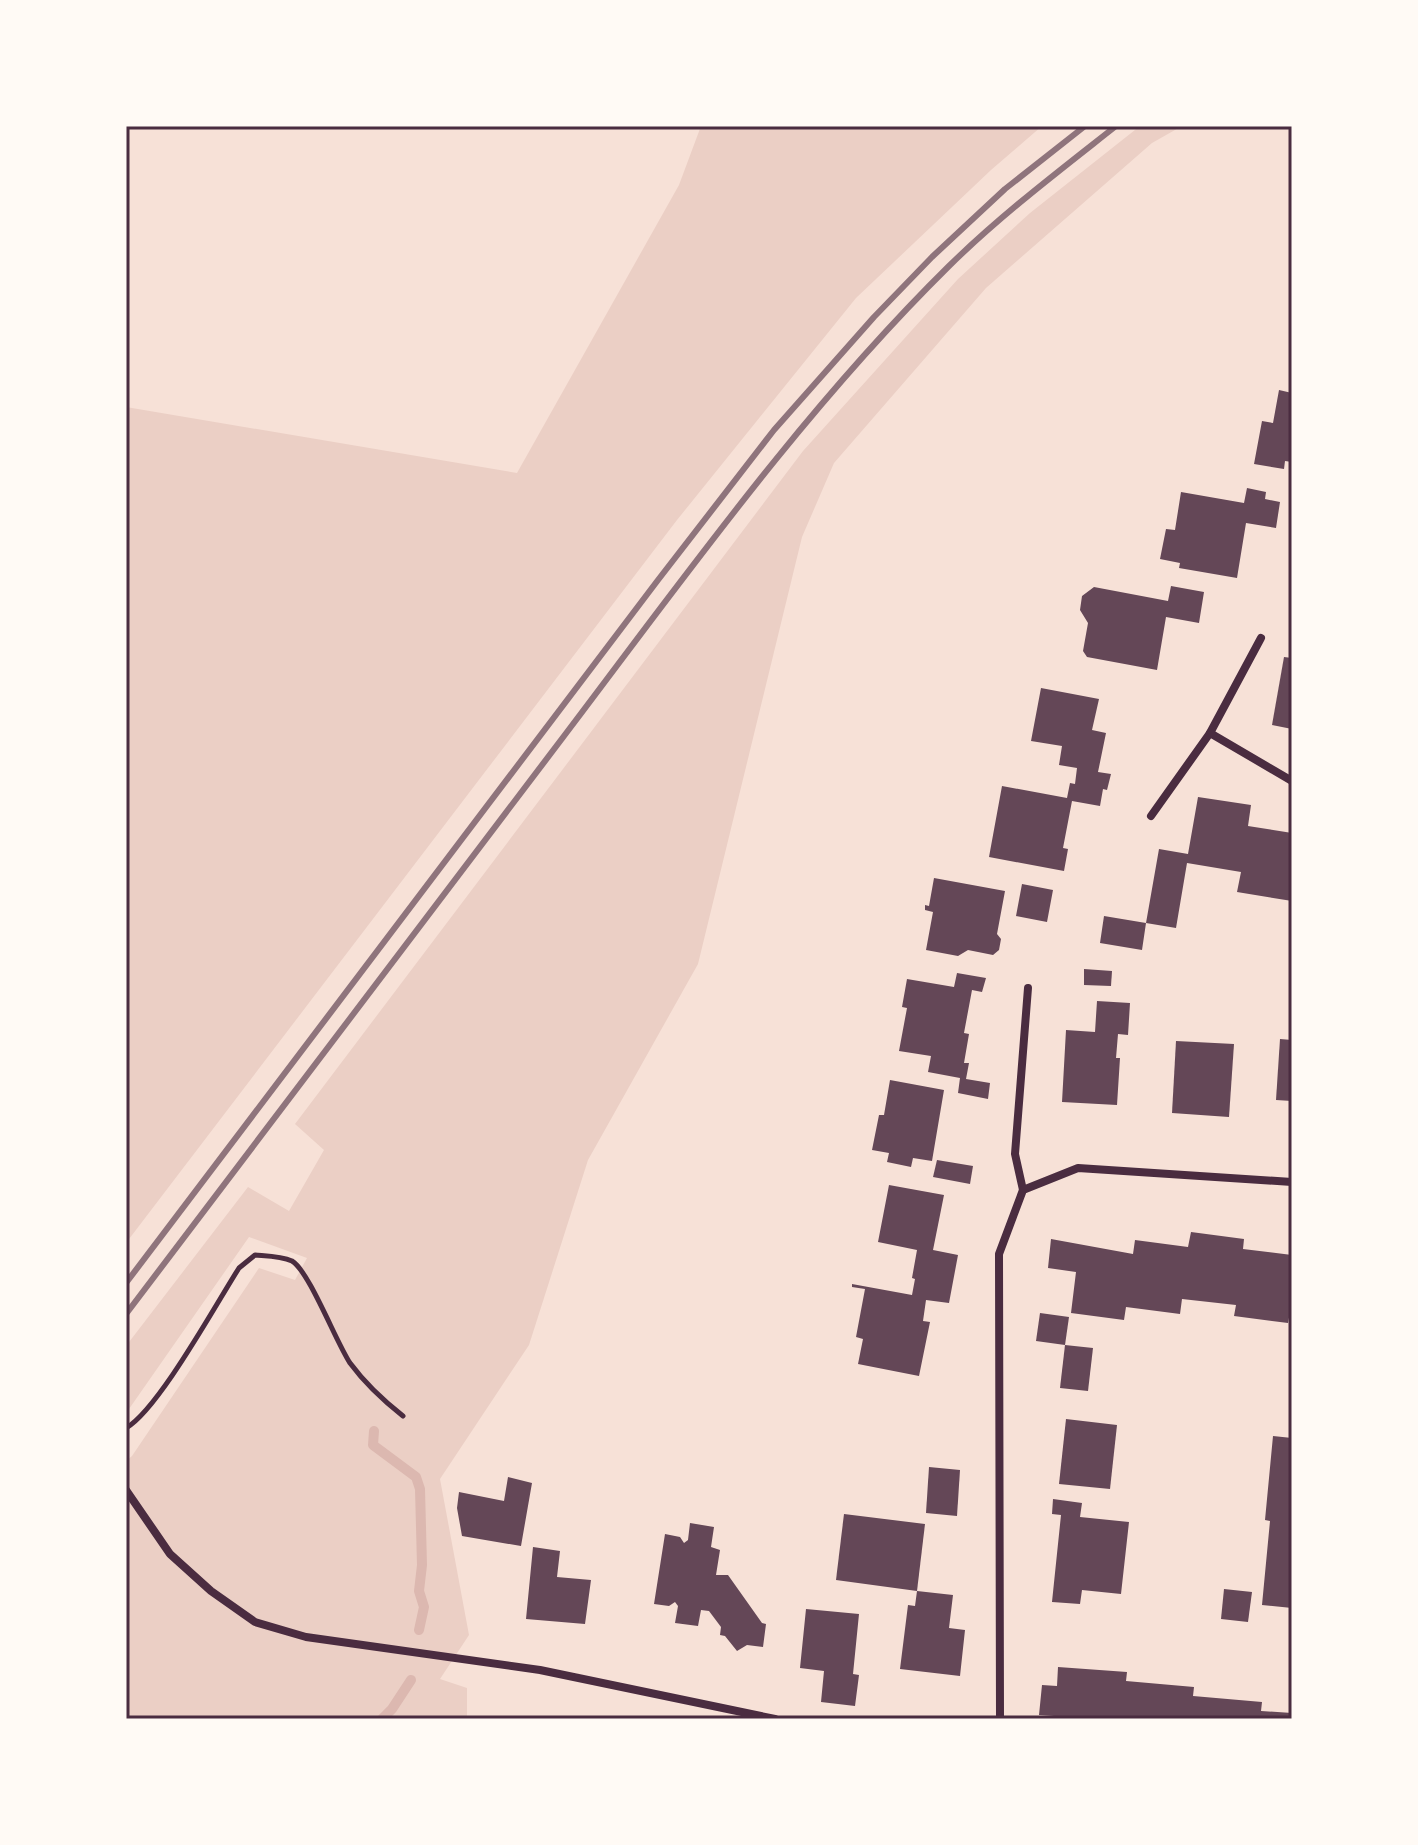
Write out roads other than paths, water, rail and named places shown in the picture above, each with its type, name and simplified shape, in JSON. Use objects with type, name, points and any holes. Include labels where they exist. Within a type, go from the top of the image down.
[{"type":"street","points":[[1151,816],[1210,733],[1261,638]]},
{"type":"street","points":[[1210,733],[1292,781]]},
{"type":"street","points":[[1000,1719],[999,1254],[1023,1190],[1015,1154],[1028,988]]},
{"type":"street","points":[[1023,1190],[1078,1168],[1292,1182]]},
{"type":"street","points":[[126,1490],[170,1554],[211,1591],[255,1622],[306,1637],[540,1670],[775,1719]]},
{"type":"waterway","points":[[374,1431],[373,1445],[416,1477],[420,1489],[422,1565],[419,1591],[424,1607],[419,1630]]},
{"type":"waterway","points":[[382,1719],[411,1680]]},
{"type":"railway","points":[[126,1283],[774,430],[932,257],[1005,189],[1085,126]]},
{"type":"railway","points":[[126,1314],[701,554],[796,435],[896,320],[949,266],[1010,211],[1116,126]]}]
